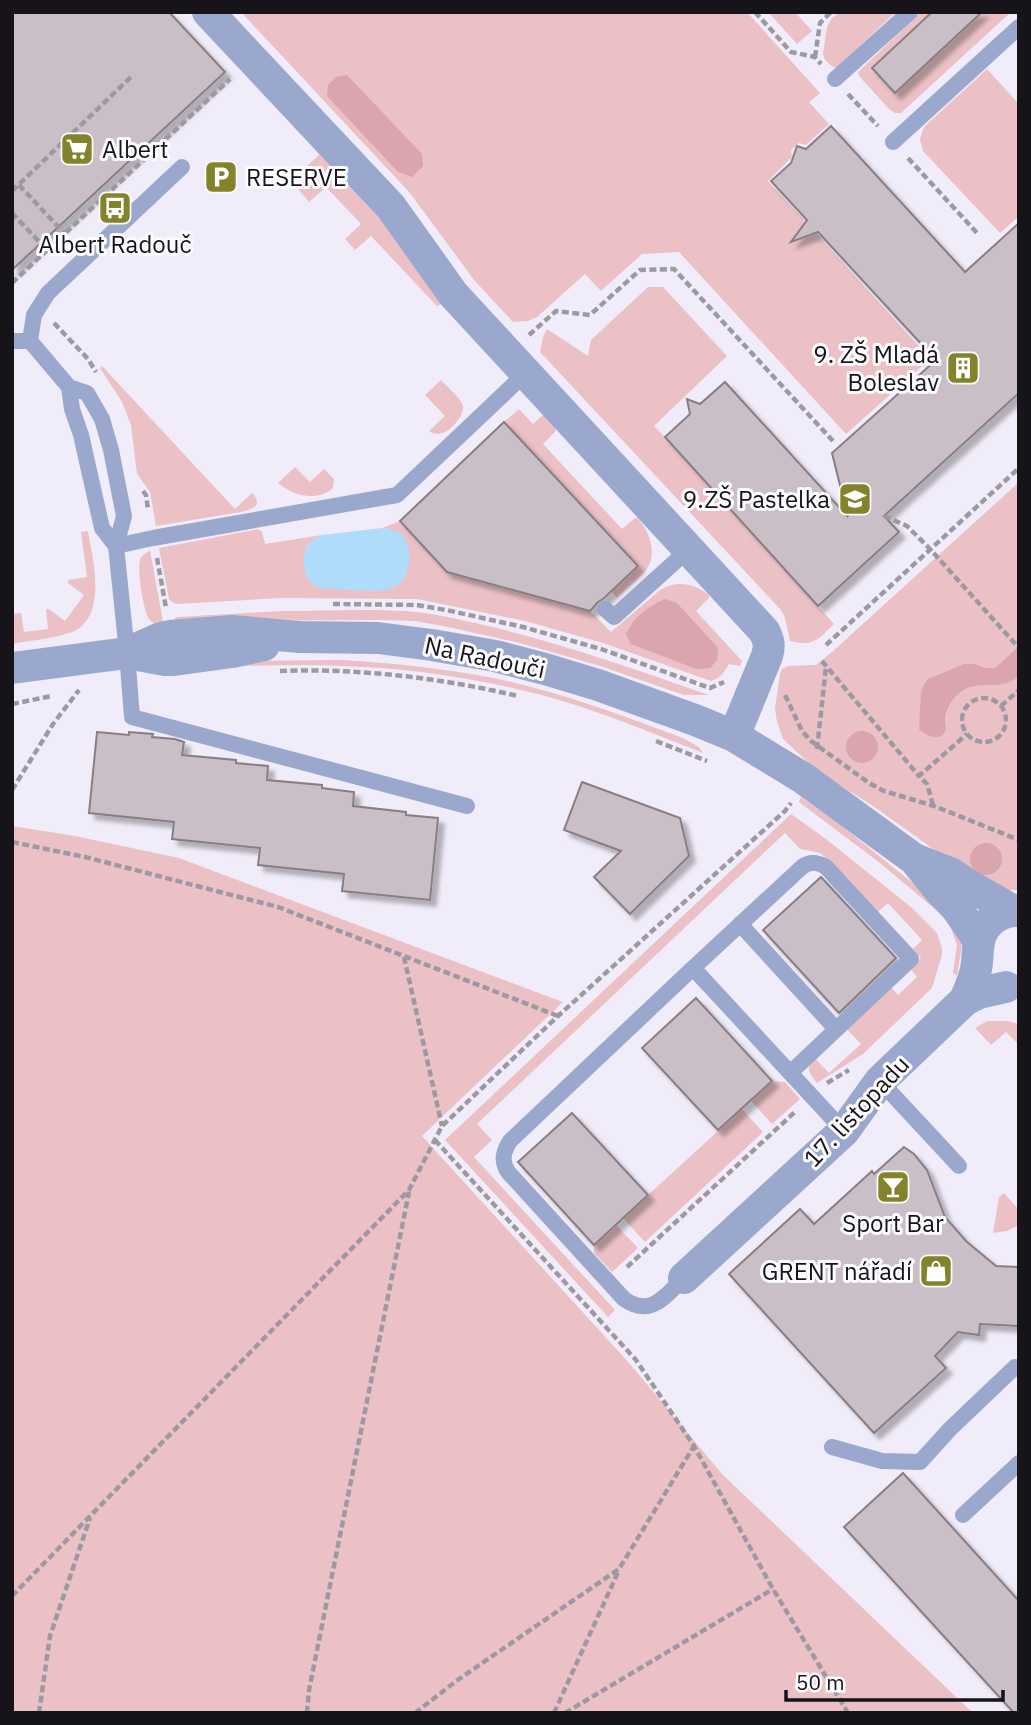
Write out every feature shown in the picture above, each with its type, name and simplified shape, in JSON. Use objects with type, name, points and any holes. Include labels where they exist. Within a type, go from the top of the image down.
[{"type":"street","points":[[208,12],[391,207],[453,294],[764,631],[768,638],[767,656],[734,736]]},
{"type":"street","name":"Na Radouči","points":[[127,653],[174,660],[232,652],[299,636],[377,638],[495,656],[545,669],[598,685],[734,736],[803,778],[914,859]]},
{"type":"street","points":[[12,668],[127,653]]},
{"type":"street","points":[[914,859],[952,874],[1016,911]]},
{"type":"street","points":[[914,859],[956,907],[979,947],[982,965],[988,975],[996,983],[1015,989]]},
{"type":"street","points":[[965,1000],[974,976],[983,930],[991,920],[1001,914],[1016,911]]},
{"type":"street","points":[[965,1000],[979,993],[1015,989]]},
{"type":"street","name":"17. listopadu","points":[[684,1278],[844,1131],[880,1082],[965,1000]]},
{"type":"lane","points":[[835,79],[910,12]]},
{"type":"lane","points":[[893,142],[1019,27]]},
{"type":"lane","points":[[182,167],[48,293],[34,315],[30,341],[69,387],[87,393],[102,419],[111,450],[124,516],[116,546],[132,717],[467,806]]},
{"type":"lane","points":[[12,341],[30,341]]},
{"type":"lane","points":[[116,546],[397,495],[526,373]]},
{"type":"lane","points":[[69,387],[102,528],[116,546]]},
{"type":"lane","points":[[605,609],[614,617],[689,549]]},
{"type":"lane","points":[[684,1278],[654,1305],[646,1307],[631,1304],[624,1299],[508,1172],[503,1165],[505,1148],[802,867],[807,863],[819,863],[826,867],[911,958],[790,1073]]},
{"type":"lane","points":[[740,924],[836,1030]]},
{"type":"lane","points":[[693,968],[844,1131]]},
{"type":"lane","points":[[880,1082],[960,1166]]},
{"type":"lane","points":[[832,1447],[882,1461],[920,1462],[950,1429],[1015,1367]]},
{"type":"lane","points":[[963,1515],[1019,1463]]},
{"type":"path","points":[[755,12],[791,52],[815,57],[978,234]]},
{"type":"path","points":[[815,57],[820,23],[831,12]]},
{"type":"path","points":[[12,283],[233,76]]},
{"type":"path","points":[[12,191],[131,77]]},
{"type":"path","points":[[19,184],[65,234]]},
{"type":"path","points":[[12,213],[47,250]]},
{"type":"path","points":[[542,323],[556,311],[590,315],[640,270],[674,268],[833,441]]},
{"type":"path","points":[[825,645],[1019,468]]},
{"type":"path","points":[[884,516],[907,526],[1019,649]]},
{"type":"path","points":[[155,549],[166,611]]},
{"type":"path","points":[[822,661],[927,784],[934,806]]},
{"type":"path","points":[[818,747],[826,666]]},
{"type":"path","points":[[276,671],[342,671],[401,677],[486,689],[524,698]]},
{"type":"path","points":[[785,690],[784,696],[811,741],[869,783],[884,791],[934,806],[1019,840]]},
{"type":"path","points":[[1001,706],[1019,690]]},
{"type":"path","points":[[12,790],[54,724],[79,691]]},
{"type":"path","points":[[988,698],[1001,706],[1005,713],[1005,728],[996,739],[982,743],[967,734],[961,719],[967,705],[973,700],[988,698]]},
{"type":"path","points":[[919,776],[967,734]]},
{"type":"path","points":[[648,738],[707,761]]},
{"type":"path","points":[[307,1713],[309,1690],[410,1189],[442,1126],[558,1016],[785,811],[796,793]]},
{"type":"path","points":[[780,798],[800,811]]},
{"type":"path","points":[[12,842],[85,857],[278,907],[558,1016]]},
{"type":"path","points":[[404,956],[442,1126]]},
{"type":"path","points":[[627,1267],[805,1104]]},
{"type":"path","points":[[435,1140],[636,1360],[694,1446],[773,1589],[848,1713]]},
{"type":"path","points":[[12,1596],[410,1189]]},
{"type":"path","points":[[554,1713],[620,1569],[694,1446]]},
{"type":"path","points":[[40,1713],[50,1636],[91,1515]]},
{"type":"path","points":[[415,1713],[458,1679],[620,1569]]},
{"type":"path","points":[[565,1713],[773,1589]]},
{"type":"shaded area","points":[[241,12],[747,12],[820,93],[809,102],[829,124],[806,145],[799,143],[791,150],[792,157],[768,181],[804,220],[802,229],[808,236],[817,234],[930,359],[846,434],[679,252],[642,254],[601,291],[585,274],[537,317],[513,322],[474,280],[410,193]]},
{"type":"shaded area","points":[[768,12],[795,12],[812,31],[797,44]]},
{"type":"shaded area","points":[[839,12],[896,12],[837,67],[833,67],[823,54],[827,27]]},
{"type":"shaded area","points":[[921,12],[1011,12],[901,113],[895,113],[858,72]]},
{"type":"shaded area","points":[[987,69],[1019,104],[1019,216],[1000,233],[923,151],[920,139],[924,127]]},
{"type":"shaded area","points":[[347,75],[422,154],[423,166],[412,177],[398,172],[327,96],[328,85],[336,77]]},
{"type":"shaded area","points":[[320,154],[381,220],[441,304],[437,306],[371,236],[355,250],[345,239],[361,224],[326,187],[309,202],[298,189],[314,175],[307,166]]},
{"type":"shaded area","points":[[648,287],[663,287],[727,356],[654,426],[834,624],[815,641],[790,641],[781,610],[540,352],[547,329],[588,356],[591,340]]},
{"type":"shaded area","points":[[102,366],[235,509],[252,493],[257,504],[241,512],[156,526],[150,492],[137,474],[131,425],[122,402],[100,368]]},
{"type":"shaded area","points":[[441,380],[459,399],[463,410],[452,427],[438,434],[429,431],[445,416],[425,395]]},
{"type":"shaded area","points":[[519,409],[533,424],[544,414],[556,428],[543,444],[622,529],[637,518],[646,529],[652,550],[650,564],[617,598],[611,591],[638,565],[504,422]]},
{"type":"shaded area","points":[[295,467],[310,482],[324,469],[334,479],[333,488],[320,495],[305,496],[278,483]]},
{"type":"shaded area","points":[[1019,482],[1019,890],[1010,890],[991,886],[971,876],[873,806],[819,772],[783,739],[775,709],[782,669],[788,666],[816,665]]},
{"type":"shaded area","points":[[400,521],[447,572],[590,611],[611,632],[660,590],[679,584],[697,588],[709,595],[709,598],[696,611],[742,661],[740,666],[729,664],[720,676],[711,681],[603,643],[525,621],[417,599],[280,598],[177,604],[169,599],[159,548],[258,529],[262,532],[265,544],[322,535],[308,545],[305,551],[409,553],[401,535],[382,528]]},
{"type":"shaded area","points":[[88,531],[95,587],[90,614],[83,625],[72,632],[50,638],[12,644],[12,614],[21,613],[24,632],[48,629],[46,609],[65,621],[84,595],[68,583],[68,580],[87,577],[81,532]]},
{"type":"shaded area","points":[[150,550],[164,627],[149,619],[143,598],[140,562],[141,557]]},
{"type":"shaded area","points":[[665,599],[677,603],[718,648],[717,660],[710,668],[696,669],[631,644],[626,634],[633,622],[647,609]]},
{"type":"shaded area","points":[[382,610],[441,616],[570,648],[709,695],[684,695],[597,665],[520,643],[415,621],[174,621],[177,617],[282,611]]},
{"type":"shaded area","points":[[1019,646],[1019,676],[1003,684],[973,686],[958,694],[948,708],[946,729],[941,736],[929,736],[919,729],[921,693],[928,679],[964,664],[995,668]]},
{"type":"shaded area","points":[[343,660],[452,671],[538,689],[683,738],[699,747],[703,753],[580,707],[490,683],[367,667],[236,666],[236,661]]},
{"type":"shaded area","points":[[862,731],[874,735],[878,747],[874,759],[862,763],[850,759],[846,747],[850,735]]},
{"type":"shaded area","points":[[801,797],[924,892],[954,923],[962,944],[957,976],[953,973],[957,945],[950,925],[880,863],[799,802]]},
{"type":"shaded area","points":[[791,814],[911,907],[937,933],[942,955],[932,988],[863,1054],[817,1083],[809,1070],[814,1057],[829,1073],[861,1044],[845,1027],[890,986],[898,995],[917,977],[910,968],[921,958],[913,949],[922,940],[888,903],[878,912],[830,861],[820,853],[800,849],[785,833],[477,1124],[492,1140],[474,1157],[615,1310],[608,1317],[445,1140]]},
{"type":"shaded area","points":[[12,826],[179,858],[563,1002],[422,1136],[630,1364],[722,1474],[973,1713],[12,1713]]},
{"type":"shaded area","points":[[986,843],[998,847],[1002,859],[998,871],[986,875],[974,871],[970,859],[974,847]]},
{"type":"shaded area","points":[[987,1021],[1019,1024],[1019,1045],[1006,1032],[991,1045],[975,1028]]},
{"type":"shaded area","points":[[772,1081],[785,1082],[800,1099],[772,1124],[751,1101]]},
{"type":"shaded area","points":[[742,1109],[763,1132],[645,1242],[623,1218]]},
{"type":"shaded area","points":[[1004,1193],[1019,1210],[1019,1225],[1007,1231],[993,1233],[999,1197]]},
{"type":"shaded area","points":[[616,1225],[638,1248],[612,1272],[594,1253],[594,1245]]},
{"type":"water","points":[[382,528],[400,533],[406,541],[409,564],[399,584],[387,590],[360,591],[320,588],[308,579],[304,559],[312,540],[322,535]]},
{"type":"building","name":"Albert","points":[[12,12],[169,12],[225,72],[12,270]]},
{"type":"building","points":[[932,12],[982,12],[895,93],[872,68]]},
{"type":"building","name":"9. ZŠ Mladá Boleslav","points":[[831,126],[965,272],[1019,223],[1019,393],[884,516],[899,532],[818,606],[665,437],[690,414],[687,399],[700,404],[725,382],[848,517],[832,453],[936,360],[818,232],[791,242],[807,220],[771,181],[791,163],[797,146],[806,149]]},
{"type":"building","points":[[504,422],[638,566],[590,611],[447,572],[400,521]]},
{"type":"building","points":[[97,732],[153,734],[152,737],[175,739],[184,742],[182,755],[268,766],[267,780],[322,785],[322,788],[354,792],[353,806],[438,818],[430,900],[342,891],[344,874],[258,865],[260,848],[172,839],[174,822],[89,813]]},
{"type":"building","points":[[582,782],[680,818],[689,856],[630,914],[594,877],[621,851],[564,830]]},
{"type":"building","points":[[821,877],[896,958],[839,1013],[763,930]]},
{"type":"building","points":[[696,998],[772,1081],[718,1130],[642,1048]]},
{"type":"building","points":[[572,1113],[648,1195],[594,1245],[518,1162]]},
{"type":"building","points":[[904,1147],[914,1154],[927,1170],[945,1217],[966,1241],[996,1266],[1019,1267],[1019,1326],[980,1324],[979,1335],[958,1332],[935,1356],[946,1368],[874,1433],[729,1274],[800,1209],[814,1224],[872,1171],[874,1174]]},
{"type":"building","points":[[903,1473],[1019,1601],[1019,1713],[1014,1713],[844,1527]]},
{"type":"place","name":"Albert","points":[[77,149]]},
{"type":"place","name":"RESERVE","points":[[221,177]]},
{"type":"place","name":"Albert Radouč","points":[[115,208]]},
{"type":"place","name":"9. ZŠ Mladá Boleslav","points":[[963,368]]},
{"type":"place","name":"9.ZŠ Pastelka","points":[[855,499]]},
{"type":"place","name":"Sport Bar","points":[[893,1187]]},
{"type":"place","name":"GRENT nářadí","points":[[936,1271]]}]
